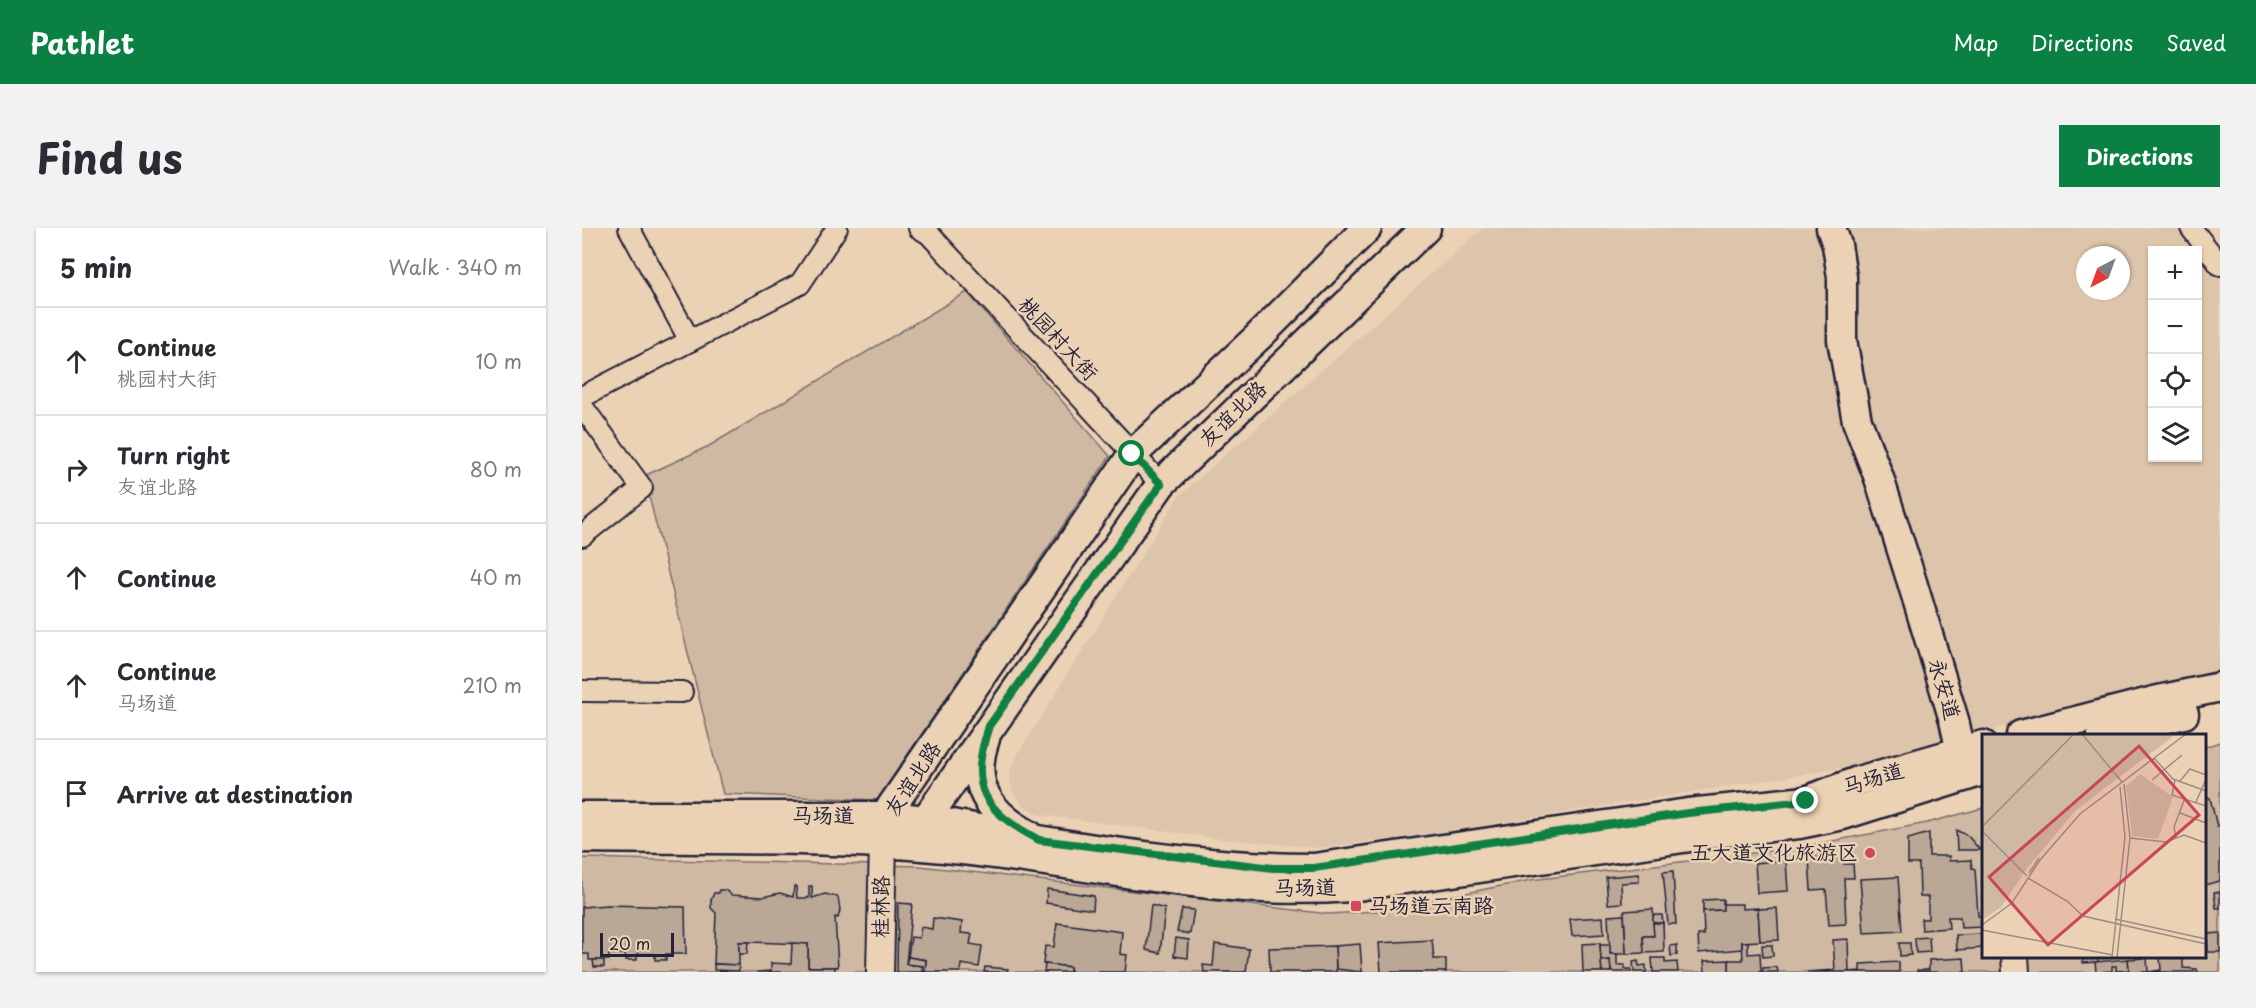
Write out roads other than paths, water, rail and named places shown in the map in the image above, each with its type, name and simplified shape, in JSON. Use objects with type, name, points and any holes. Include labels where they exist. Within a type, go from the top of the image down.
[{"type":"main road","name":"友谊北路","points":[[884,829],[1132,454],[1258,337],[1367,228]]},
{"type":"main road","name":"友谊北路","points":[[884,829],[926,819],[989,726],[1161,484],[1426,228]]},
{"type":"main road","name":"永安道","points":[[1831,228],[1837,245],[1842,277],[1842,340],[1857,421],[1879,478],[1954,720],[1979,760]]},
{"type":"main road","name":"永安道","points":[[1849,228],[1855,276],[1855,332],[1865,401],[1893,476],[1979,760]]},
{"type":"main road","points":[[2025,734],[2124,708],[2220,687]]},
{"type":"main road","points":[[2106,734],[2220,706]]},
{"type":"main road","points":[[989,726],[980,754],[979,779],[990,805],[1015,827],[1039,840]]},
{"type":"main road","name":"马场道","points":[[582,816],[884,829],[965,850],[1239,887],[1317,890],[1375,884],[1724,832],[1799,824],[1844,815],[1979,760]]},
{"type":"main road","name":"马场道","points":[[926,819],[1039,840],[1222,863],[1273,868],[1314,868],[1688,813],[1806,801],[1858,781],[1979,760]]},
{"type":"main road","name":"马场道","points":[[582,838],[884,829]]},
{"type":"street","points":[[629,228],[690,341]]},
{"type":"street","points":[[582,397],[801,284],[837,228]]},
{"type":"street","name":"桃园村大街","points":[[920,228],[929,234],[1161,484]]},
{"type":"street","points":[[2191,228],[2220,265]]},
{"type":"street","points":[[582,405],[642,488],[582,536]]},
{"type":"street","points":[[582,691],[682,693]]},
{"type":"street","name":"桂林路","points":[[880,972],[884,829]]},
{"type":"street","points":[[2015,957],[2016,972]]},
{"type":"place","name":"五大道文化旅游区","points":[[1870,853]]},
{"type":"place","name":"马场道云南路","points":[[1356,906]]}]
